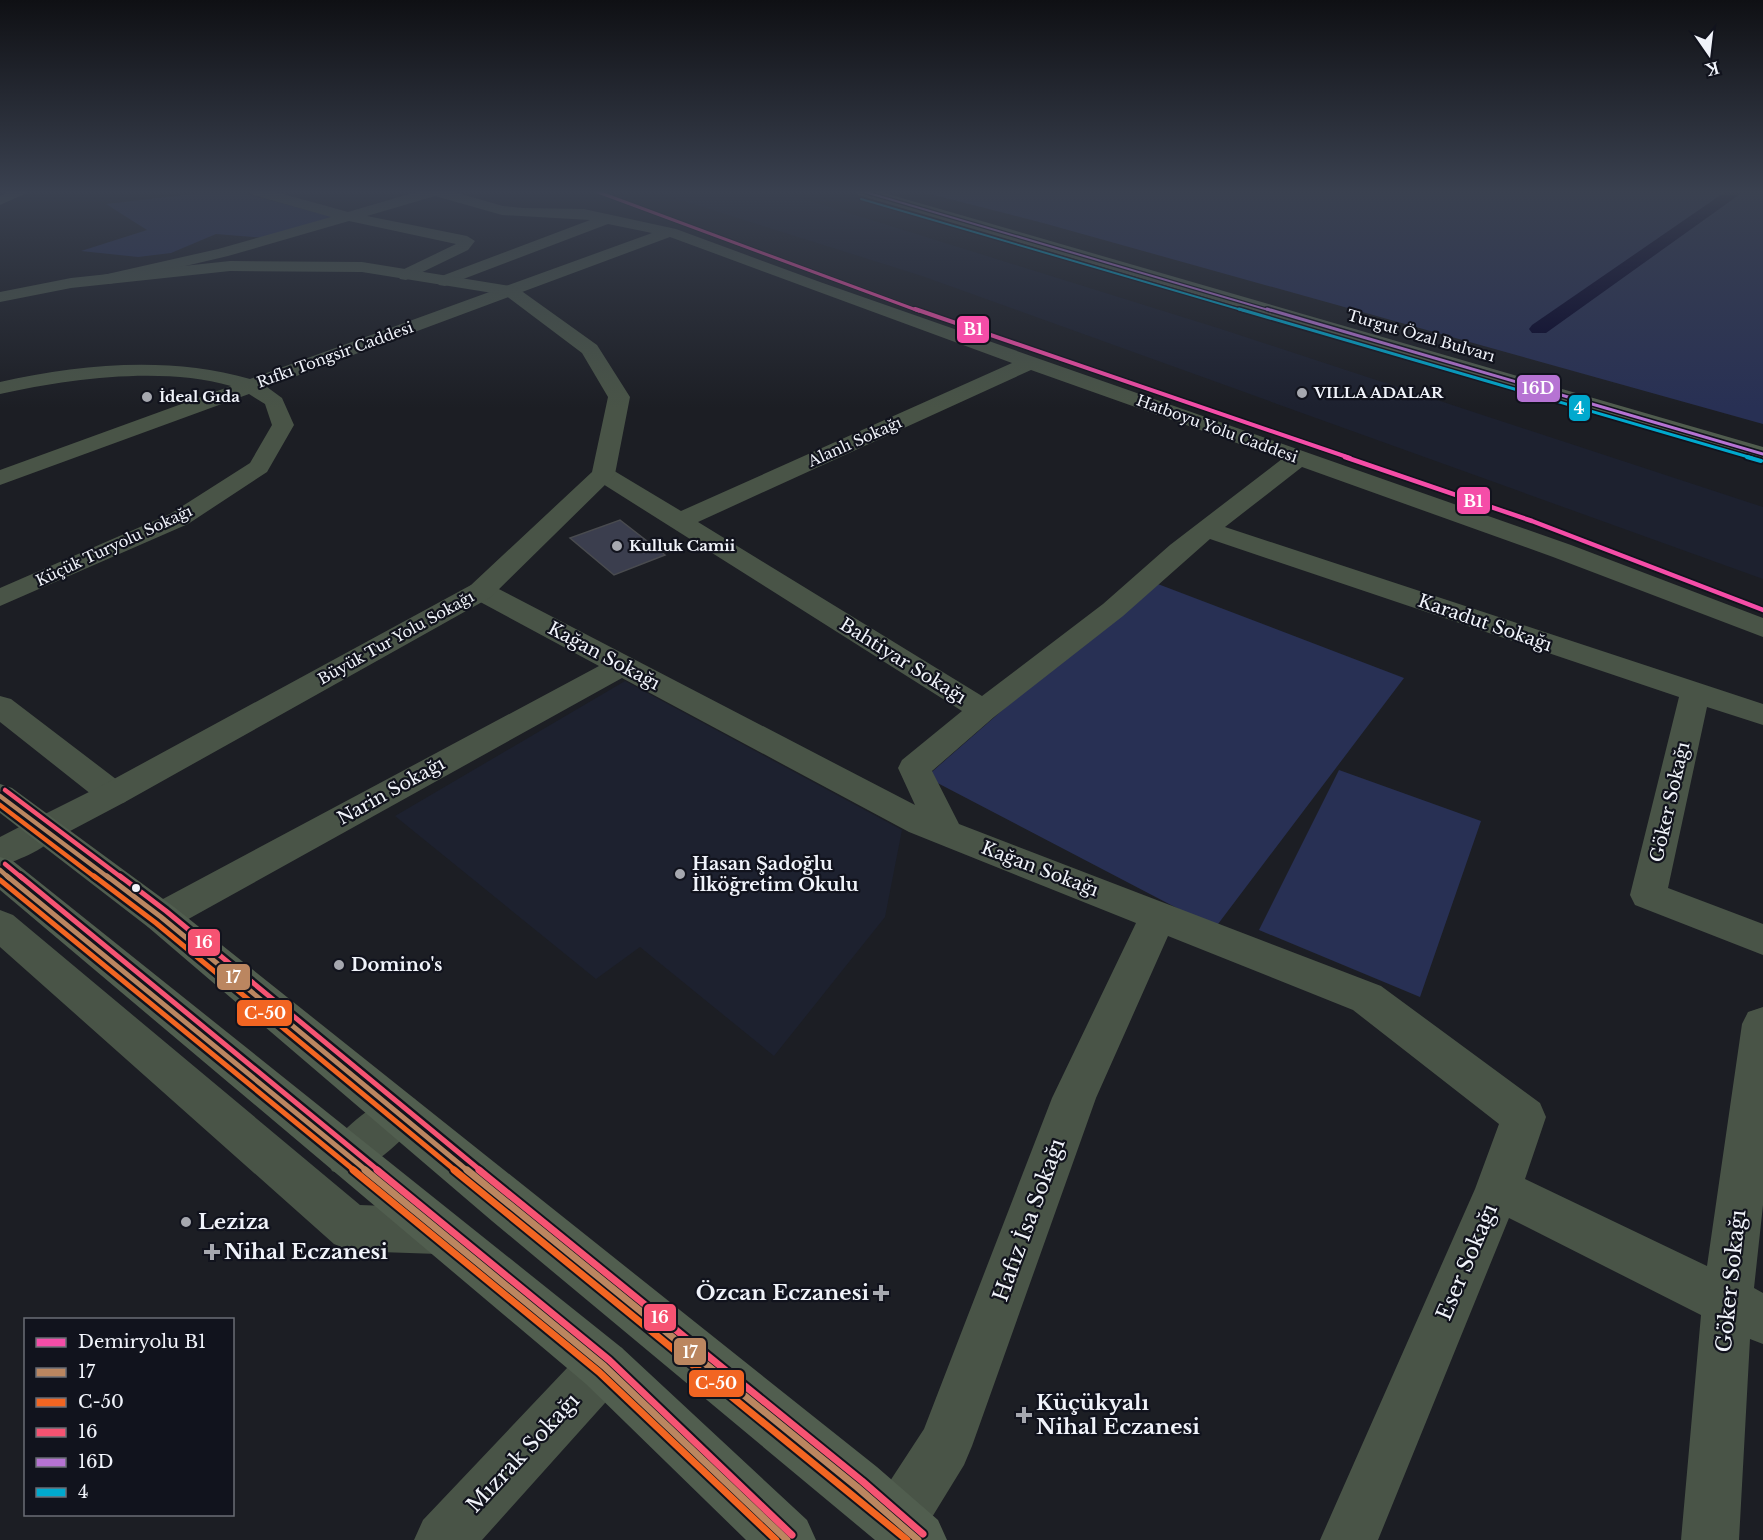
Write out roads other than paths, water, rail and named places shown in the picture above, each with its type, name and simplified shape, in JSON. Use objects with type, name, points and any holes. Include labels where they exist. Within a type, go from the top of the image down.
[{"type":"highway","name":"Turgut Özal Bulvarı","points":[[1110,264],[1763,454]]},
{"type":"highway","name":"Turgut Özal Bulvarı","points":[[1163,264],[1486,354]]},
{"type":"main road","points":[[0,796],[161,917],[907,1531]]},
{"type":"main road","points":[[0,870],[604,1366],[781,1538]]},
{"type":"street","points":[[109,279],[172,264]]},
{"type":"street","points":[[406,274],[427,264]]},
{"type":"street","points":[[445,281],[489,264]]},
{"type":"street","name":"Rıfkı Tongsir Caddesi","points":[[0,478],[584,264]]},
{"type":"street","name":"Hatboyu Yolu Caddesi","points":[[755,264],[1562,551],[1763,628]]},
{"type":"street","points":[[0,297],[71,282],[230,266],[362,267],[510,291],[590,348],[619,397],[603,474]]},
{"type":"street","name":"Alanlı Sokağı","points":[[678,522],[1032,362]]},
{"type":"street","name":"Küçük Turyolu Sokağı","points":[[0,388],[29,380],[130,372],[203,373],[251,386],[274,401],[283,425],[259,467],[179,519],[0,598]]},
{"type":"street","name":"Bahtiyar Sokağı","points":[[603,474],[983,710],[1113,610],[1179,551],[1298,458]]},
{"type":"street","name":"Büyük Tur Yolu Sokağı","points":[[0,853],[113,794],[481,591],[603,474]]},
{"type":"street","name":"Karadut Sokağı","points":[[1208,530],[1763,715]]},
{"type":"street","name":"Kağan Sokağı","points":[[481,591],[921,823],[1367,998],[1524,1117],[1498,1189]]},
{"type":"street","name":"Narin Sokağı","points":[[161,917],[621,666]]},
{"type":"street","name":"Göker Sokağı","points":[[1695,693],[1648,895],[1763,940]]},
{"type":"street","points":[[0,706],[113,794]]},
{"type":"street","points":[[946,833],[914,768],[983,710]]},
{"type":"street","name":"Hafız İsa Sokağı","points":[[907,1531],[945,1446],[1074,1098],[1158,916]]},
{"type":"street","points":[[0,925],[351,1228],[438,1231]]},
{"type":"street","name":"Göker Sokağı","points":[[1710,1540],[1745,1310],[1763,1024]]},
{"type":"street","points":[[348,1156],[399,1113]]},
{"type":"street","name":"Eser Sokağı","points":[[1349,1540],[1498,1189],[1745,1310]]},
{"type":"street","name":"Mızrak Sokağı","points":[[443,1540],[604,1366]]},
{"type":"waterway","points":[[1539,329],[1633,264]]},
{"type":"rail line","name":"B1","points":[[790,264],[865,292],[1532,521],[1763,610]]},
{"type":"place","name":"VILLA ADALAR","points":[[1302,393]]},
{"type":"place","name":"İdeal Gıda","points":[[147,397]]},
{"type":"place","name":"Kulluk Camii","points":[[617,546]]},
{"type":"place","name":"Hasan Şadoğlu İlköğretim Okulu","points":[[680,874]]},
{"type":"place","name":"Domino's","points":[[339,965]]},
{"type":"place","name":"Leziza","points":[[186,1222]]},
{"type":"place","name":"Nihal Eczanesi","points":[[212,1252]]},
{"type":"place","name":"Özcan Eczanesi","points":[[881,1293]]},
{"type":"place","name":"Küçükyalı Nihal Eczanesi","points":[[1024,1415]]}]
